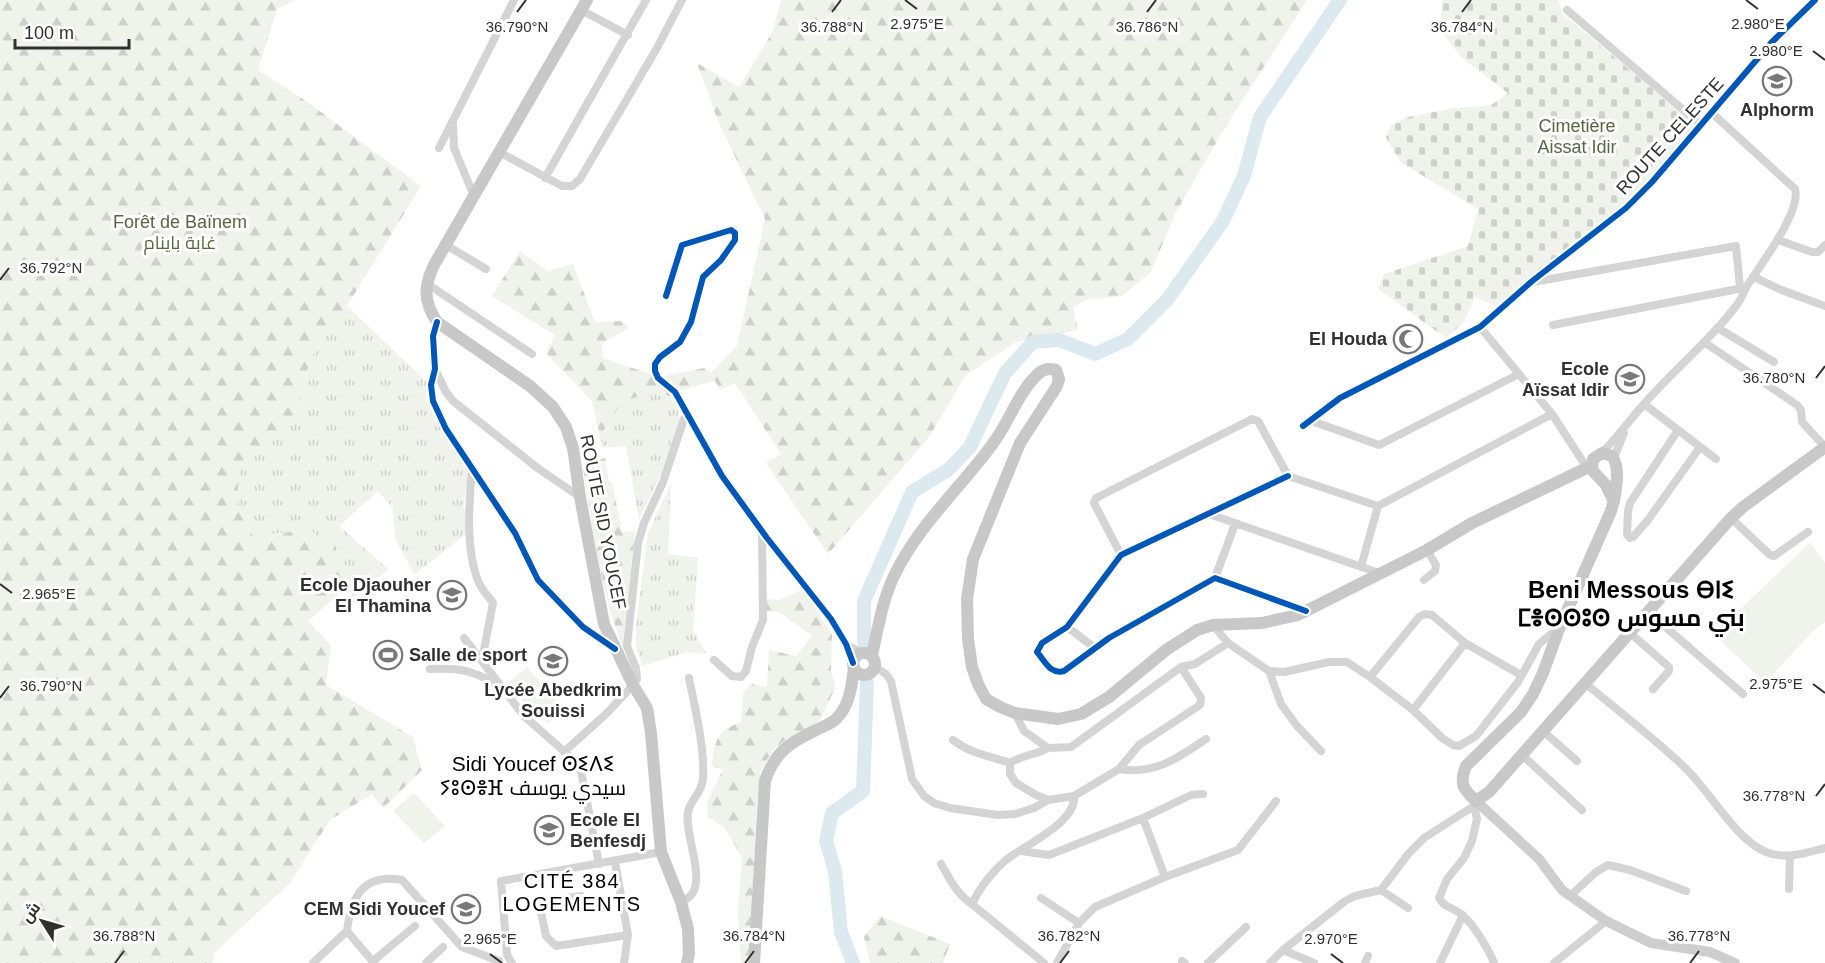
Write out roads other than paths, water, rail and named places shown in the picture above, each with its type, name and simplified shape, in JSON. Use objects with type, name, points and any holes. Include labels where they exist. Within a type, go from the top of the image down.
[{"type":"main road","points":[[437,322],[431,314],[427,301],[426,283],[584,5]]},
{"type":"main road","name":"ROUTE SID YOUCEF","points":[[437,322],[530,386],[553,407],[566,427],[573,447],[604,624],[649,716],[661,852],[681,902],[688,929],[687,963]]},
{"type":"main road","points":[[754,963],[765,781],[769,770],[783,749],[836,719],[869,662],[886,597],[908,550],[945,500],[984,456],[1026,389],[1040,372],[1046,369],[1056,370],[1059,378],[1057,386],[1020,443],[973,560],[967,599],[968,639],[972,667],[978,684],[986,699],[1000,708],[1015,713],[1058,719],[1081,714],[1109,697],[1166,650],[1197,630],[1213,626],[1262,623],[1298,615],[1427,550],[1472,523],[1589,467],[1595,456],[1608,455],[1616,467],[1617,483],[1614,502],[1559,629],[1543,673],[1521,712],[1466,766],[1462,784],[1475,804],[1539,859],[1562,890],[1606,921],[1647,942],[1710,952],[1735,963]]},
{"type":"main road","points":[[1475,804],[1489,792],[1731,518],[1825,447]]},
{"type":"main road","points":[[1589,467],[1601,477],[1614,502]]},
{"type":"main road","points":[[1601,477],[1611,475],[1615,471]]},
{"type":"main road","points":[[847,702],[853,665],[858,655],[869,662]]},
{"type":"main road","points":[[853,665],[857,672],[869,662]]},
{"type":"street","points":[[439,148],[514,0]]},
{"type":"street","points":[[545,178],[646,0]]},
{"type":"street","points":[[499,152],[562,186],[572,186],[580,179],[657,48],[682,0]]},
{"type":"street","name":"ROUTE CELESTE","points":[[1519,374],[1379,445],[1306,423],[1340,398],[1480,327],[1531,282],[1626,208],[1652,182],[1771,43],[1815,0]]},
{"type":"street","points":[[584,5],[628,35]]},
{"type":"street","points":[[1567,10],[1701,125]]},
{"type":"street","points":[[1553,325],[1743,288],[1754,277],[1778,240],[1797,196],[1795,189],[1712,113]]},
{"type":"street","points":[[453,123],[454,148],[474,196]]},
{"type":"street","points":[[666,296],[682,245],[731,230],[735,233],[735,240],[721,260],[703,277],[691,322],[680,342],[660,357],[655,364],[658,378],[675,392],[722,476],[808,587],[846,644],[853,665]]},
{"type":"street","points":[[1778,240],[1812,252],[1818,252],[1825,245]]},
{"type":"street","points":[[446,245],[486,269]]},
{"type":"street","points":[[1531,282],[1736,246],[1743,288],[1738,304],[1718,328],[1644,404],[1608,455]]},
{"type":"street","points":[[1754,277],[1825,306]]},
{"type":"street","points":[[426,283],[532,354]]},
{"type":"street","points":[[437,322],[433,336],[435,369],[431,385],[433,401],[446,429],[515,533],[538,580],[583,627],[615,649]]},
{"type":"street","points":[[1480,327],[1552,414],[1589,467]]},
{"type":"street","points":[[1718,328],[1774,362]]},
{"type":"street","points":[[1704,342],[1797,405],[1801,410],[1802,422],[1825,447]]},
{"type":"street","points":[[435,369],[453,401],[539,469],[580,497]]},
{"type":"street","points":[[1644,404],[1716,459]]},
{"type":"street","points":[[564,752],[607,713],[637,679],[636,668],[627,646],[628,619],[638,543],[644,523],[663,482],[684,418],[689,414]]},
{"type":"street","points":[[1234,524],[1215,578],[1148,615],[1095,648],[1064,671],[1058,673],[1052,671],[1037,652],[1038,647],[1067,627],[1121,555],[1206,513],[1288,476],[1378,506],[1552,414]]},
{"type":"street","points":[[1121,555],[1094,503],[1095,498],[1252,419],[1258,421],[1288,476]]},
{"type":"street","points":[[1608,455],[1626,428]]},
{"type":"street","points":[[1678,430],[1630,503],[1627,535],[1630,538],[1648,520],[1700,447]]},
{"type":"street","points":[[472,469],[471,547],[480,584],[493,603],[482,660]]},
{"type":"street","points":[[1361,567],[1378,506]]},
{"type":"street","points":[[1206,513],[1379,573]]},
{"type":"street","points":[[1731,518],[1770,555],[1774,556],[1808,532]]},
{"type":"street","points":[[714,660],[732,676],[741,677],[746,671],[752,647],[763,620],[762,530]]},
{"type":"street","points":[[1424,580],[1434,571],[1436,565],[1427,550]]},
{"type":"street","points":[[1215,578],[1306,611]]},
{"type":"street","points":[[1647,611],[1743,694]]},
{"type":"street","points":[[1370,677],[1422,615],[1432,615],[1465,643],[1521,675]]},
{"type":"street","points":[[1213,626],[1228,643],[1269,671],[1284,672],[1347,662],[1413,710],[1453,745],[1465,744],[1476,736],[1521,675],[1539,644],[1559,629]]},
{"type":"street","points":[[1067,627],[1095,648]]},
{"type":"street","points":[[1629,632],[1669,667],[1669,671],[1653,689]]},
{"type":"street","points":[[465,638],[524,716],[574,760],[581,771],[599,864]]},
{"type":"street","points":[[953,740],[964,748],[985,757],[1010,763],[1048,748],[1071,747],[1181,667],[1195,664],[1228,643]]},
{"type":"street","points":[[1413,710],[1465,643]]},
{"type":"street","points":[[846,644],[886,674],[891,681],[912,779],[924,796],[934,803],[950,808],[998,815],[1025,811],[1048,800],[1074,795],[1119,769],[1139,745],[1202,702],[1181,667]]},
{"type":"street","points":[[430,669],[454,668],[476,673],[503,688]]},
{"type":"street","points":[[1269,671],[1281,704],[1297,726],[1321,751]]},
{"type":"street","points":[[681,902],[691,896],[694,889],[695,878],[687,813],[699,794],[703,780],[698,722],[689,678]]},
{"type":"street","points":[[1585,683],[1681,763],[1707,791],[1739,832],[1754,845],[1767,852],[1791,856],[1825,848]]},
{"type":"street","points":[[1015,713],[1024,731],[1048,748]]},
{"type":"street","points":[[1543,731],[1577,761]]},
{"type":"street","points":[[1119,769],[1136,772],[1154,768],[1172,761],[1206,739]]},
{"type":"street","points":[[1521,754],[1582,810]]},
{"type":"street","points":[[1010,763],[1010,774],[1016,783],[1048,800]]},
{"type":"street","points":[[1021,851],[1049,855],[1143,818],[1191,795],[1203,794]]},
{"type":"street","points":[[973,905],[976,894],[1006,860],[1064,820],[1075,803],[1074,795]]},
{"type":"street","points":[[1057,963],[1079,923],[1095,907],[1238,850],[1276,801]]},
{"type":"street","points":[[1270,963],[1345,901],[1355,896],[1381,890],[1409,853],[1424,838],[1475,804],[1477,819],[1472,841],[1464,858],[1447,879],[1439,898],[1442,903],[1463,915],[1491,954],[1494,963]]},
{"type":"street","points":[[1143,818],[1166,878]]},
{"type":"street","points":[[512,963],[507,955],[501,881],[661,852]]},
{"type":"street","points":[[1789,889],[1791,856]]},
{"type":"street","points":[[615,862],[628,935],[624,963]]},
{"type":"street","points":[[942,864],[959,895],[1044,963]]},
{"type":"street","points":[[1570,896],[1596,872],[1608,865],[1630,870],[1686,891]]},
{"type":"street","points":[[313,963],[347,931],[349,910],[354,898],[364,887],[378,879],[390,878],[402,880],[462,947],[499,962]]},
{"type":"street","points":[[1381,890],[1408,908]]},
{"type":"street","points":[[580,896],[539,902],[546,936],[556,946],[628,935]]},
{"type":"street","points":[[1041,898],[1079,923]]},
{"type":"street","points":[[1440,963],[1463,915]]},
{"type":"street","points":[[1554,963],[1606,921]]},
{"type":"street","points":[[347,931],[373,962],[415,926]]},
{"type":"street","points":[[1208,963],[1246,927]]},
{"type":"street","points":[[426,963],[443,947]]},
{"type":"street","points":[[1283,950],[1314,963]]},
{"type":"waterway","points":[[864,642],[864,601],[912,492],[948,470],[970,447],[1005,373],[1033,342],[1059,340],[1095,354],[1128,339],[1167,300],[1223,221],[1244,176],[1260,117],[1340,0]]},
{"type":"waterway","points":[[853,963],[841,932],[835,871],[826,841],[832,813],[863,791],[867,683]]},
{"type":"place","name":"Alphorm","points":[[1777,81]]},
{"type":"place","name":"El Houda","points":[[1408,339]]},
{"type":"place","name":"Ecole Aïssat Idir","points":[[1630,379]]},
{"type":"place","name":"Ecole Djaouher El Thamina","points":[[452,595]]},
{"type":"place","name":"Salle de sport","points":[[388,655]]},
{"type":"place","name":"Lycée Abedkrim Souissi","points":[[553,661]]},
{"type":"place","name":"Ecole El Benfesdj","points":[[549,830]]},
{"type":"place","name":"CEM Sidi Youcef","points":[[466,909]]},
{"type":"district","name":"Beni Messous ⴱⵏⵉ ⵎⴻⵙⵙⵓⵙ بني مسوس","points":[[1631,603]]},
{"type":"district","name":"Sidi Youcef ⵙⵉⴷⵉ ⵢⵓⵙⴻⴼ سيدي يوسف","points":[[533,775]]},
{"type":"district","name":"CITÉ 384 LOGEMENTS","points":[[572,892]]},
{"type":"park label","name":"Cimetière Aissat Idir","points":[[1577,136]]},
{"type":"park label","name":"Forêt de Baïnem غابة باينام","points":[[180,232]]}]
